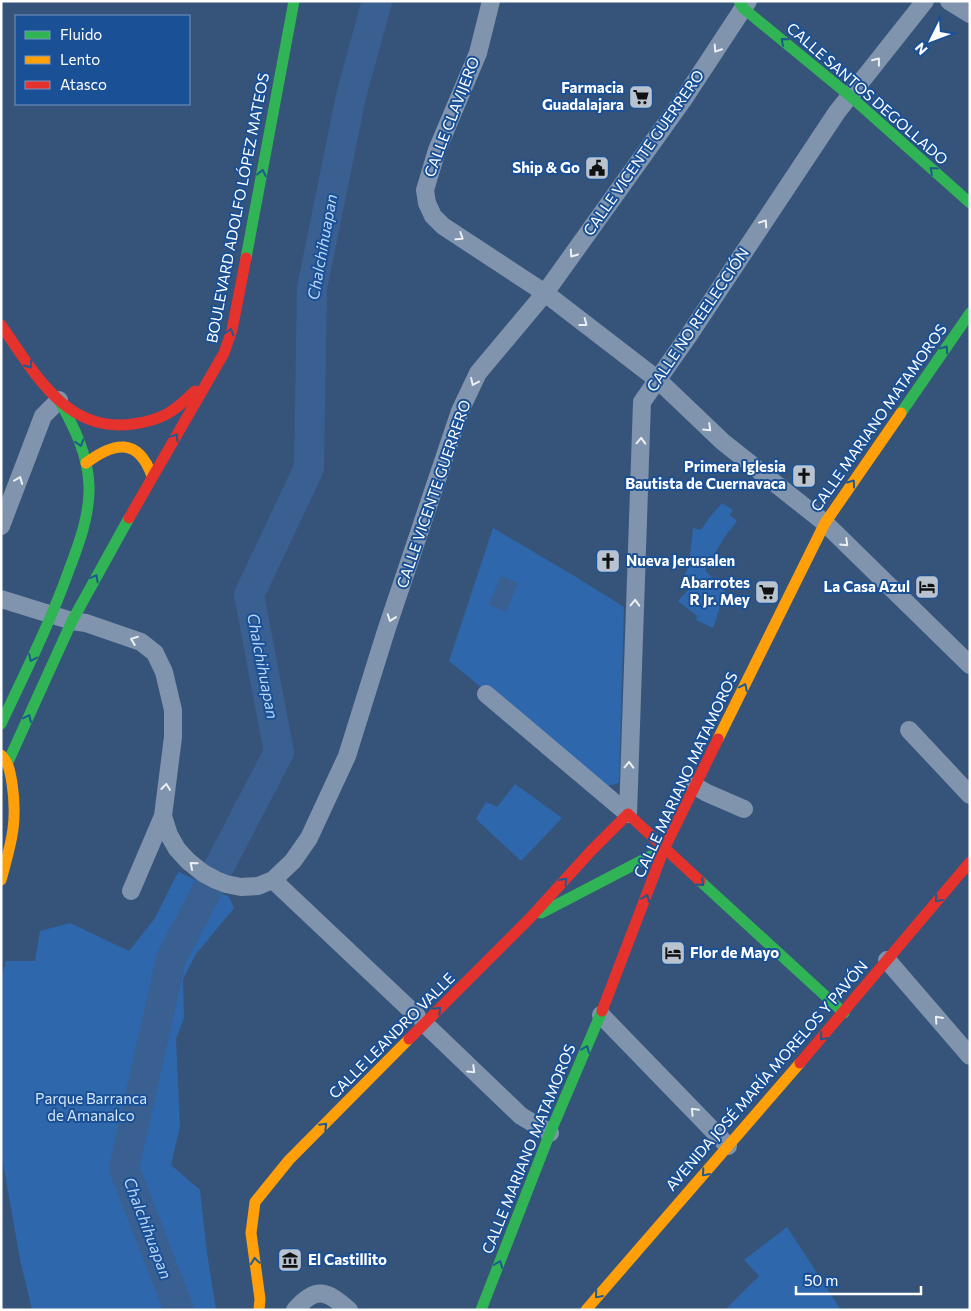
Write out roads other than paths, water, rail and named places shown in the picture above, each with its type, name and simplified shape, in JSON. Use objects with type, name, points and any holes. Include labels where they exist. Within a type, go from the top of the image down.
[{"type":"street","name":"BOULEVARD ADOLFO LÓPEZ MATEOS","points":[[4,759],[72,621],[152,476],[224,353],[232,330],[294,1]]},
{"type":"street","name":"CALLE CLAVIJERO","points":[[491,1],[478,53],[429,173],[425,190],[427,203],[433,216],[443,226],[545,293],[658,380],[723,442],[825,523],[970,665]]},
{"type":"street","name":"CALLE NO REELECCIÓN","points":[[628,814],[642,402],[837,112],[925,1]]},
{"type":"street","points":[[950,1],[970,14]]},
{"type":"street","name":"CALLE VICENTE GUERRERO","points":[[266,883],[293,860],[309,838],[347,756],[386,631],[460,411],[478,373],[545,293],[683,100],[740,4]]},
{"type":"street","name":"CALLE SANTOS DEGOLLADO","points":[[740,4],[850,96],[970,202]]},
{"type":"street","name":"CALLE MARIANO MATAMOROS","points":[[481,1310],[550,1133],[601,1015],[664,849],[825,523],[970,313]]},
{"type":"street","points":[[1,325],[38,378],[59,400],[83,419],[101,424],[123,426],[165,417],[211,377]]},
{"type":"street","points":[[1,724],[53,614],[75,555],[89,506],[89,484],[86,463],[76,431],[59,400]]},
{"type":"street","points":[[1,526],[43,416],[59,400]]},
{"type":"street","points":[[86,463],[114,446],[128,446],[141,453],[149,465],[152,476]]},
{"type":"street","points":[[1,598],[72,621],[86,623],[141,642],[155,654],[164,672],[173,710],[173,737],[162,816],[131,891]]},
{"type":"street","points":[[486,694],[628,814],[844,1013]]},
{"type":"street","points":[[910,730],[970,795]]},
{"type":"street","points":[[1,880],[14,832],[15,804],[4,759]]},
{"type":"street","points":[[695,786],[744,809]]},
{"type":"street","name":"CALLE LEANDRO VALLE","points":[[259,1310],[260,1299],[251,1232],[255,1202],[289,1160],[421,1020],[530,918],[591,851],[628,814]]},
{"type":"street","points":[[162,816],[176,849],[188,862],[203,873],[226,884],[241,887],[266,883],[421,1020],[521,1116],[550,1133]]},
{"type":"street","points":[[530,918],[664,849]]},
{"type":"street","name":"AVENIDA JOSÉ MARÍA MORELOS Y PAVÓN","points":[[586,1310],[844,1013],[970,862]]},
{"type":"street","points":[[887,960],[970,1056]]},
{"type":"street","points":[[601,1015],[728,1146]]},
{"type":"street","points":[[295,1310],[304,1299],[317,1292],[336,1298],[349,1310]]},
{"type":"waterway","name":"Chalchihuapan","points":[[179,1310],[124,1168],[171,959],[279,752],[249,595],[309,468],[312,288],[351,96],[377,1]]},
{"type":"place","name":"Farmacia Guadalajara","points":[[641,97]]},
{"type":"place","name":"Ship & Go","points":[[597,168]]},
{"type":"place","name":"Primera Iglesia Bautista de Cuernavaca","points":[[804,476]]},
{"type":"place","name":"Nueva Jerusalen","points":[[608,561]]},
{"type":"place","name":"La Casa Azul","points":[[927,587]]},
{"type":"place","name":"Abarrotes R Jr. Mey","points":[[767,592]]},
{"type":"place","name":"Flor de Mayo","points":[[673,953]]},
{"type":"place","name":"El Castillito","points":[[290,1260]]},
{"type":"park label","name":"Parque Barranca de Amanalco","points":[[91,1108]]}]
